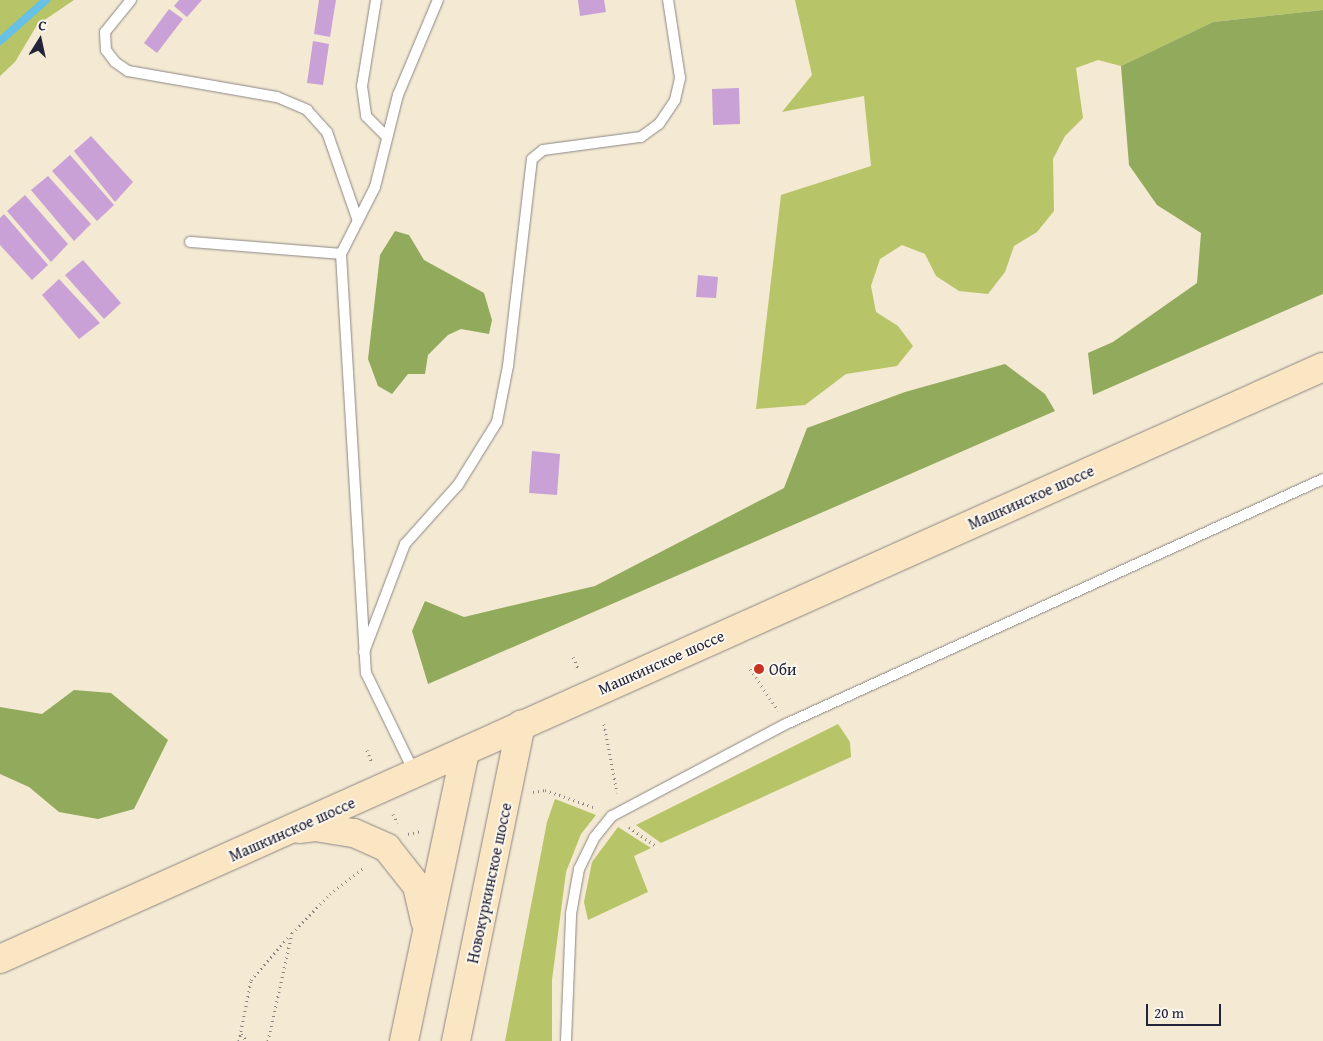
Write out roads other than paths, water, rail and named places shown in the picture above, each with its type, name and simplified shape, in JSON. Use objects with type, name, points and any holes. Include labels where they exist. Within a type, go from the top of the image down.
[{"type":"main road","name":"Машкинское шоссе","points":[[0,959],[1323,367]]},
{"type":"main road","name":"Новокуркинское шоссе","points":[[456,1041],[521,725]]},
{"type":"main road","points":[[404,1041],[465,750]]},
{"type":"main road","points":[[286,832],[315,826],[354,833],[387,848],[417,886],[425,938]]},
{"type":"lane","points":[[131,0],[105,32],[106,50],[115,62],[128,70],[277,97],[307,110],[328,132],[358,221]]},
{"type":"lane","points":[[376,0],[362,86],[366,116],[387,137]]},
{"type":"lane","points":[[415,773],[366,673],[341,254],[375,187],[398,95],[438,0]]},
{"type":"lane","points":[[364,652],[404,544],[458,485],[498,422],[508,366],[532,159],[543,150],[642,137],[659,124],[675,100],[680,78],[668,0]]},
{"type":"lane","points":[[190,242],[341,254]]},
{"type":"lane","points":[[566,1041],[571,914],[579,869],[594,838],[620,811],[786,724],[1323,479]]},
{"type":"waterway","points":[[0,41],[46,0]]},
{"type":"place","name":"Оби","points":[[759,669]]}]
